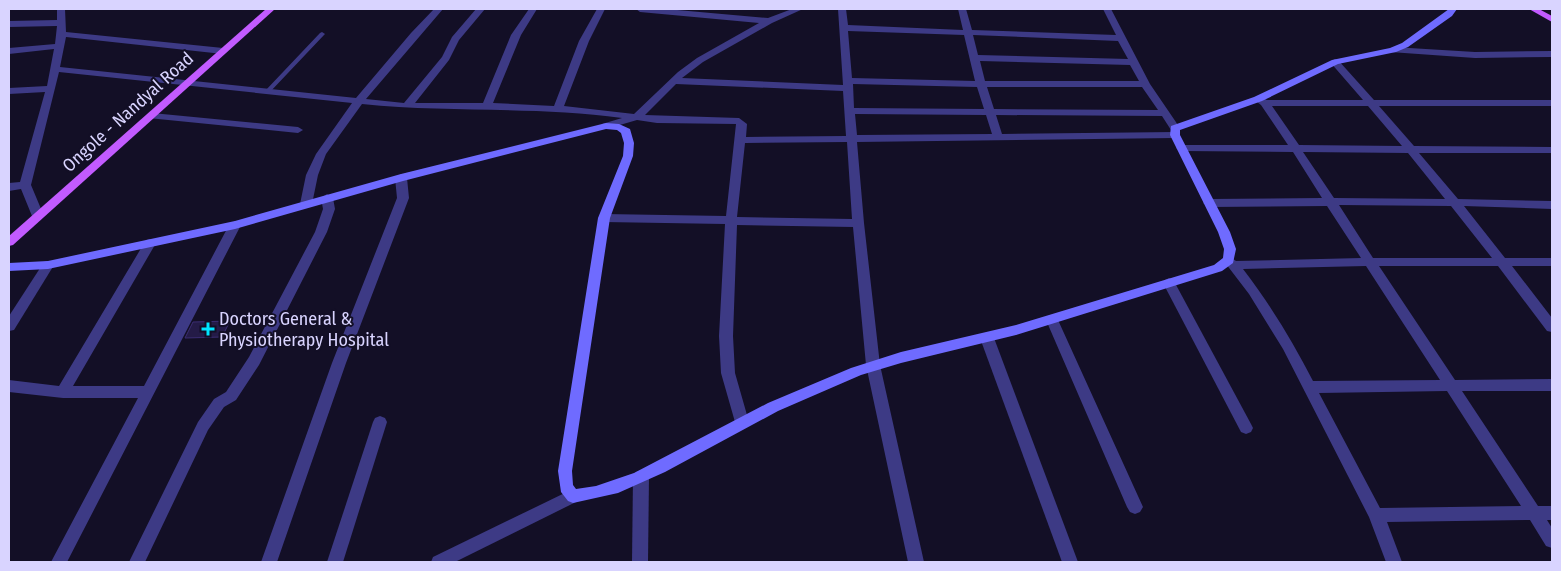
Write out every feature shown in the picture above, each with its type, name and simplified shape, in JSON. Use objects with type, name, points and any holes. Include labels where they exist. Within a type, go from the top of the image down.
[{"type":"main road","name":"Ongole - Nandyal Road","points":[[9,242],[271,9]]},
{"type":"main road","points":[[9,267],[48,265],[235,225],[401,178],[606,126],[619,127],[626,131],[629,144],[628,156],[604,218],[565,472],[566,487],[573,496],[591,494],[641,477],[742,422],[801,395],[873,366],[1052,320],[1218,268],[1230,262],[1230,249],[1224,232],[1175,131],[1261,101],[1335,62],[1393,50],[1405,45],[1449,14],[1453,9]]},
{"type":"main road","points":[[1533,9],[1552,19]]},
{"type":"street","points":[[38,216],[25,185],[51,89],[60,46],[62,34],[61,9]]},
{"type":"street","points":[[306,204],[312,175],[321,154],[360,101],[414,35],[439,9]]},
{"type":"street","points":[[407,106],[446,58],[455,39],[481,9]]},
{"type":"street","points":[[487,106],[516,35],[533,9]]},
{"type":"street","points":[[558,109],[584,41],[601,9]]},
{"type":"street","points":[[640,9],[769,21]]},
{"type":"street","points":[[606,126],[637,117],[674,81],[700,60],[769,21],[799,9]]},
{"type":"street","points":[[842,9],[858,223],[873,366],[916,562]]},
{"type":"street","points":[[962,9],[981,84],[998,137]]},
{"type":"street","points":[[740,140],[998,137],[1175,131],[1145,84],[1107,9]]},
{"type":"street","points":[[9,24],[62,23]]},
{"type":"street","points":[[844,28],[1123,38]]},
{"type":"street","points":[[62,34],[223,51]]},
{"type":"street","points":[[9,51],[60,46]]},
{"type":"street","points":[[1393,50],[1467,55],[1552,54]]},
{"type":"street","points":[[975,58],[1134,62]]},
{"type":"street","points":[[1335,62],[1372,103],[1454,202],[1552,327]]},
{"type":"street","points":[[54,69],[407,106],[487,106],[593,110],[657,120],[739,121],[742,124],[731,221],[726,336],[728,373],[742,422]]},
{"type":"street","points":[[674,81],[847,84],[1145,84]]},
{"type":"street","points":[[9,92],[51,89]]},
{"type":"street","points":[[1261,101],[1552,103]]},
{"type":"street","points":[[1261,101],[1296,149],[1368,262],[1536,513],[1552,541]]},
{"type":"street","points":[[849,111],[1165,113]]},
{"type":"street","points":[[152,116],[298,130]]},
{"type":"street","points":[[1182,148],[1552,150]]},
{"type":"street","points":[[269,562],[339,363],[403,198],[401,178]]},
{"type":"street","points":[[9,187],[25,185]]},
{"type":"street","points":[[137,562],[203,426],[219,403],[231,396],[254,361],[321,232],[329,209],[327,198]]},
{"type":"street","points":[[1209,203],[1328,201],[1454,202],[1552,206]]},
{"type":"street","points":[[604,218],[858,223]]},
{"type":"street","points":[[59,562],[235,225]]},
{"type":"street","points":[[63,392],[150,243]]},
{"type":"street","points":[[1230,262],[1552,262]]},
{"type":"street","points":[[1230,262],[1253,292],[1288,346],[1376,515],[1394,562]]},
{"type":"street","points":[[9,326],[48,265]]},
{"type":"street","points":[[1169,283],[1246,428]]},
{"type":"street","points":[[1052,320],[1135,507]]},
{"type":"street","points":[[987,338],[1070,562]]},
{"type":"street","points":[[1309,387],[1552,385]]},
{"type":"street","points":[[9,386],[63,392],[149,392]]},
{"type":"street","points":[[335,562],[380,422]]},
{"type":"street","points":[[640,562],[641,477]]},
{"type":"street","points":[[439,562],[573,496]]},
{"type":"street","points":[[1376,515],[1552,513]]},
{"type":"lane","points":[[267,92],[322,34]]},
{"type":"building","points":[[230,321],[222,337],[185,338],[193,322]]},
{"type":"place","name":"Doctors General & Physiotherapy Hospital","points":[[208,329]]}]
